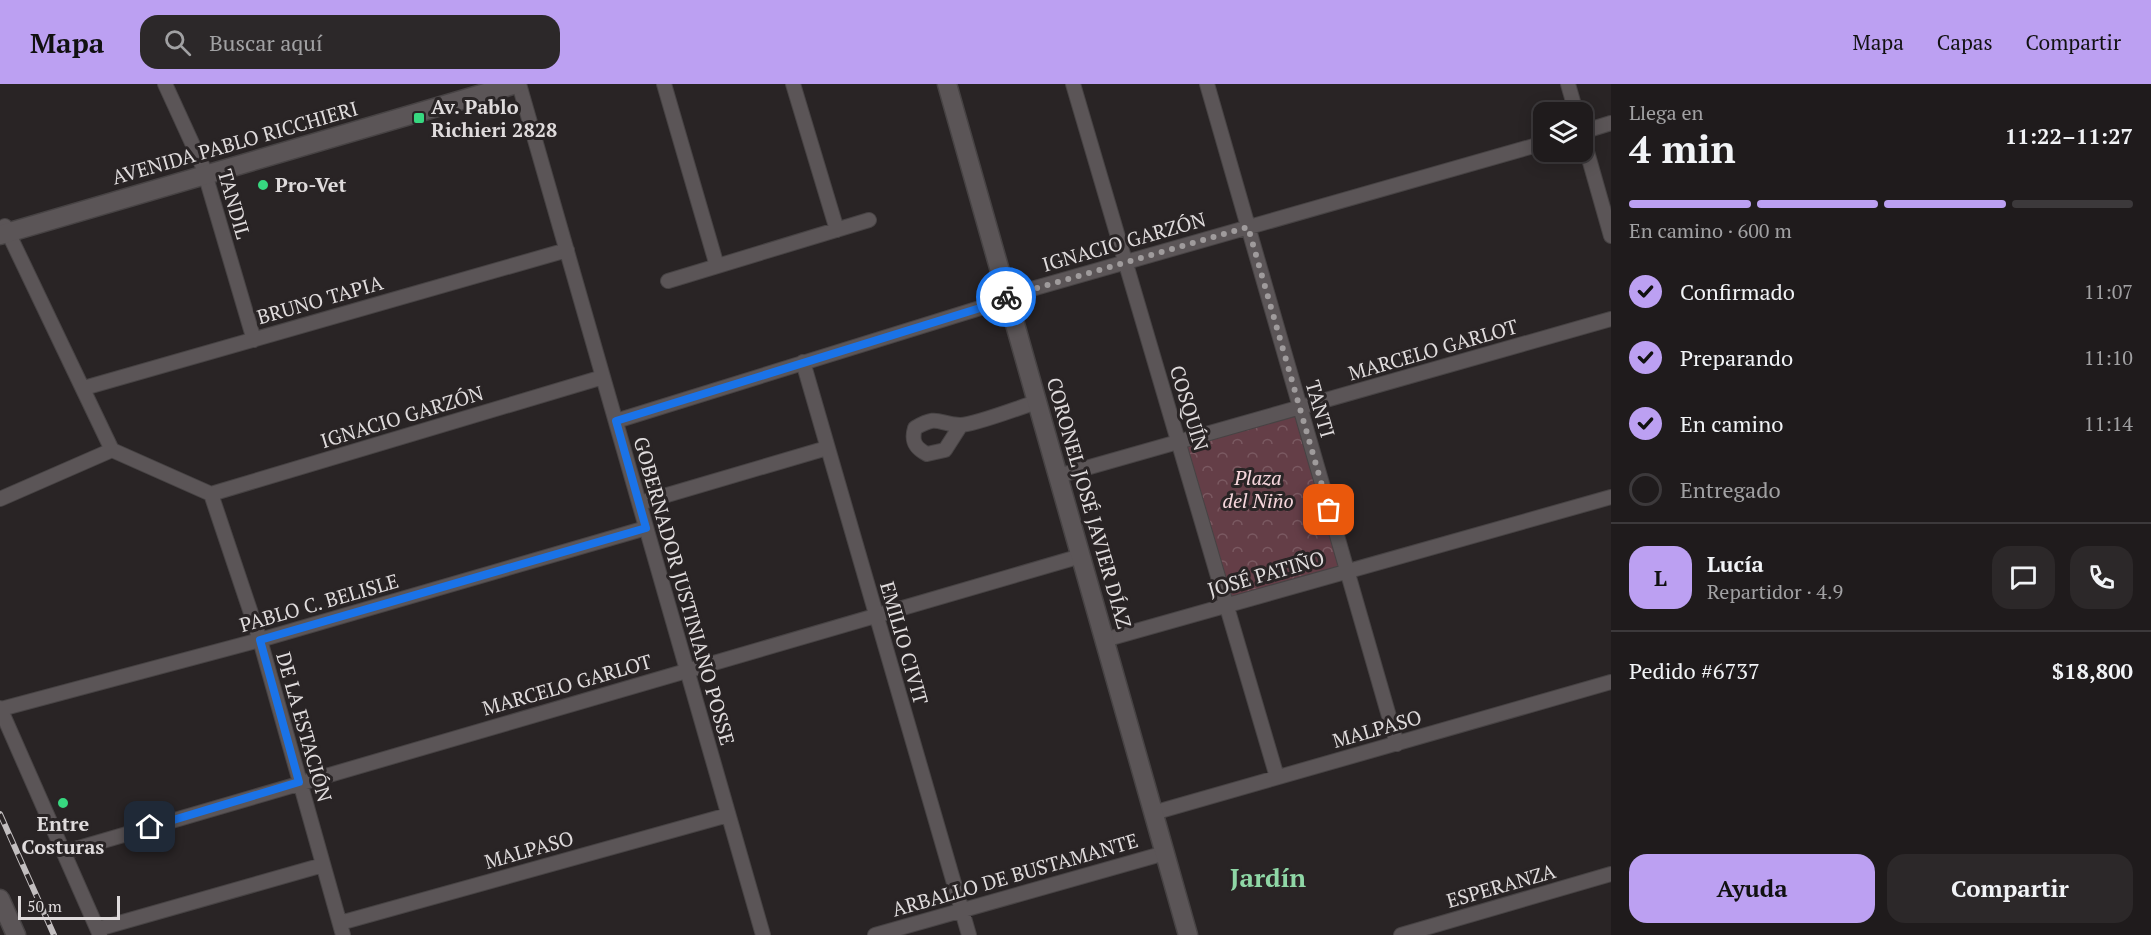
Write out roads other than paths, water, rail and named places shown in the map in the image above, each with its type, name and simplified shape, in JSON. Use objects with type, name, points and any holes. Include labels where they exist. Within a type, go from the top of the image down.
[{"type":"main road","name":"AVENIDA PABLO RICCHIERI","points":[[204,171],[480,84]]},
{"type":"main road","name":"AVENIDA PABLO RICCHIERI","points":[[3,230],[204,171],[518,84]]},
{"type":"main road","name":"CORONEL JOSÉ JAVIER DÍAZ","points":[[947,84],[1188,935]]},
{"type":"main road","points":[[0,899],[16,935]]},
{"type":"street","name":"TANDIL","points":[[165,84],[204,171],[254,340]]},
{"type":"street","name":"GOBERNADOR JUSTINIANO POSSE","points":[[518,84],[763,935]]},
{"type":"street","points":[[664,84],[717,266]]},
{"type":"street","points":[[793,84],[837,230]]},
{"type":"street","name":"COSQUÍN","points":[[1073,84],[1277,777]]},
{"type":"street","name":"TANTI","points":[[1207,84],[1396,744]]},
{"type":"street","points":[[1568,84],[1573,102]]},
{"type":"street","points":[[1593,129],[1611,123]]},
{"type":"street","name":"IGNACIO GARZÓN","points":[[616,421],[993,304],[1007,296],[1533,146]]},
{"type":"street","points":[[1590,162],[1611,236]]},
{"type":"street","points":[[668,281],[869,220]]},
{"type":"street","points":[[3,230],[84,388],[112,450],[211,494]]},
{"type":"street","name":"BRUNO TAPIA","points":[[84,388],[567,250]]},
{"type":"street","name":"MARCELO GARLOT","points":[[1058,477],[1611,319]]},
{"type":"street","name":"EMILIO CIVIT","points":[[803,362],[969,935]]},
{"type":"street","name":"IGNACIO GARZÓN","points":[[211,494],[603,377]]},
{"type":"street","points":[[961,425],[1037,402]]},
{"type":"street","points":[[640,503],[827,448]]},
{"type":"street","points":[[0,499],[112,450]]},
{"type":"street","name":"DE LA ESTACIÓN","points":[[211,494],[260,640],[341,929]]},
{"type":"street","name":"JOSÉ PATIÑO","points":[[1104,640],[1611,497]]},
{"type":"street","name":"PABLO C. BELISLE","points":[[0,709],[260,640],[646,528]]},
{"type":"street","name":"MARCELO GARLOT","points":[[65,852],[1081,556]]},
{"type":"street","name":"MALPASO","points":[[1153,813],[1611,682]]},
{"type":"street","points":[[0,709],[99,932],[323,865]]},
{"type":"street","name":"MALPASO","points":[[341,929],[728,815]]},
{"type":"street","name":"ARBALLO DE BUSTAMANTE","points":[[875,935],[1165,853]]},
{"type":"street","name":"ESPERANZA","points":[[1401,935],[1611,874]]},
{"type":"railway","points":[[0,814],[54,935]]},
{"type":"place","name":"Av. Pablo Richieri 2828","points":[[419,118]]},
{"type":"place","name":"Pro-Vet","points":[[263,185]]},
{"type":"place","name":"Entre Costuras","points":[[63,803]]},
{"type":"district","name":"Jardín","points":[[1268,878]]},
{"type":"park label","name":"Plaza del Niño","points":[[1258,490]]}]
